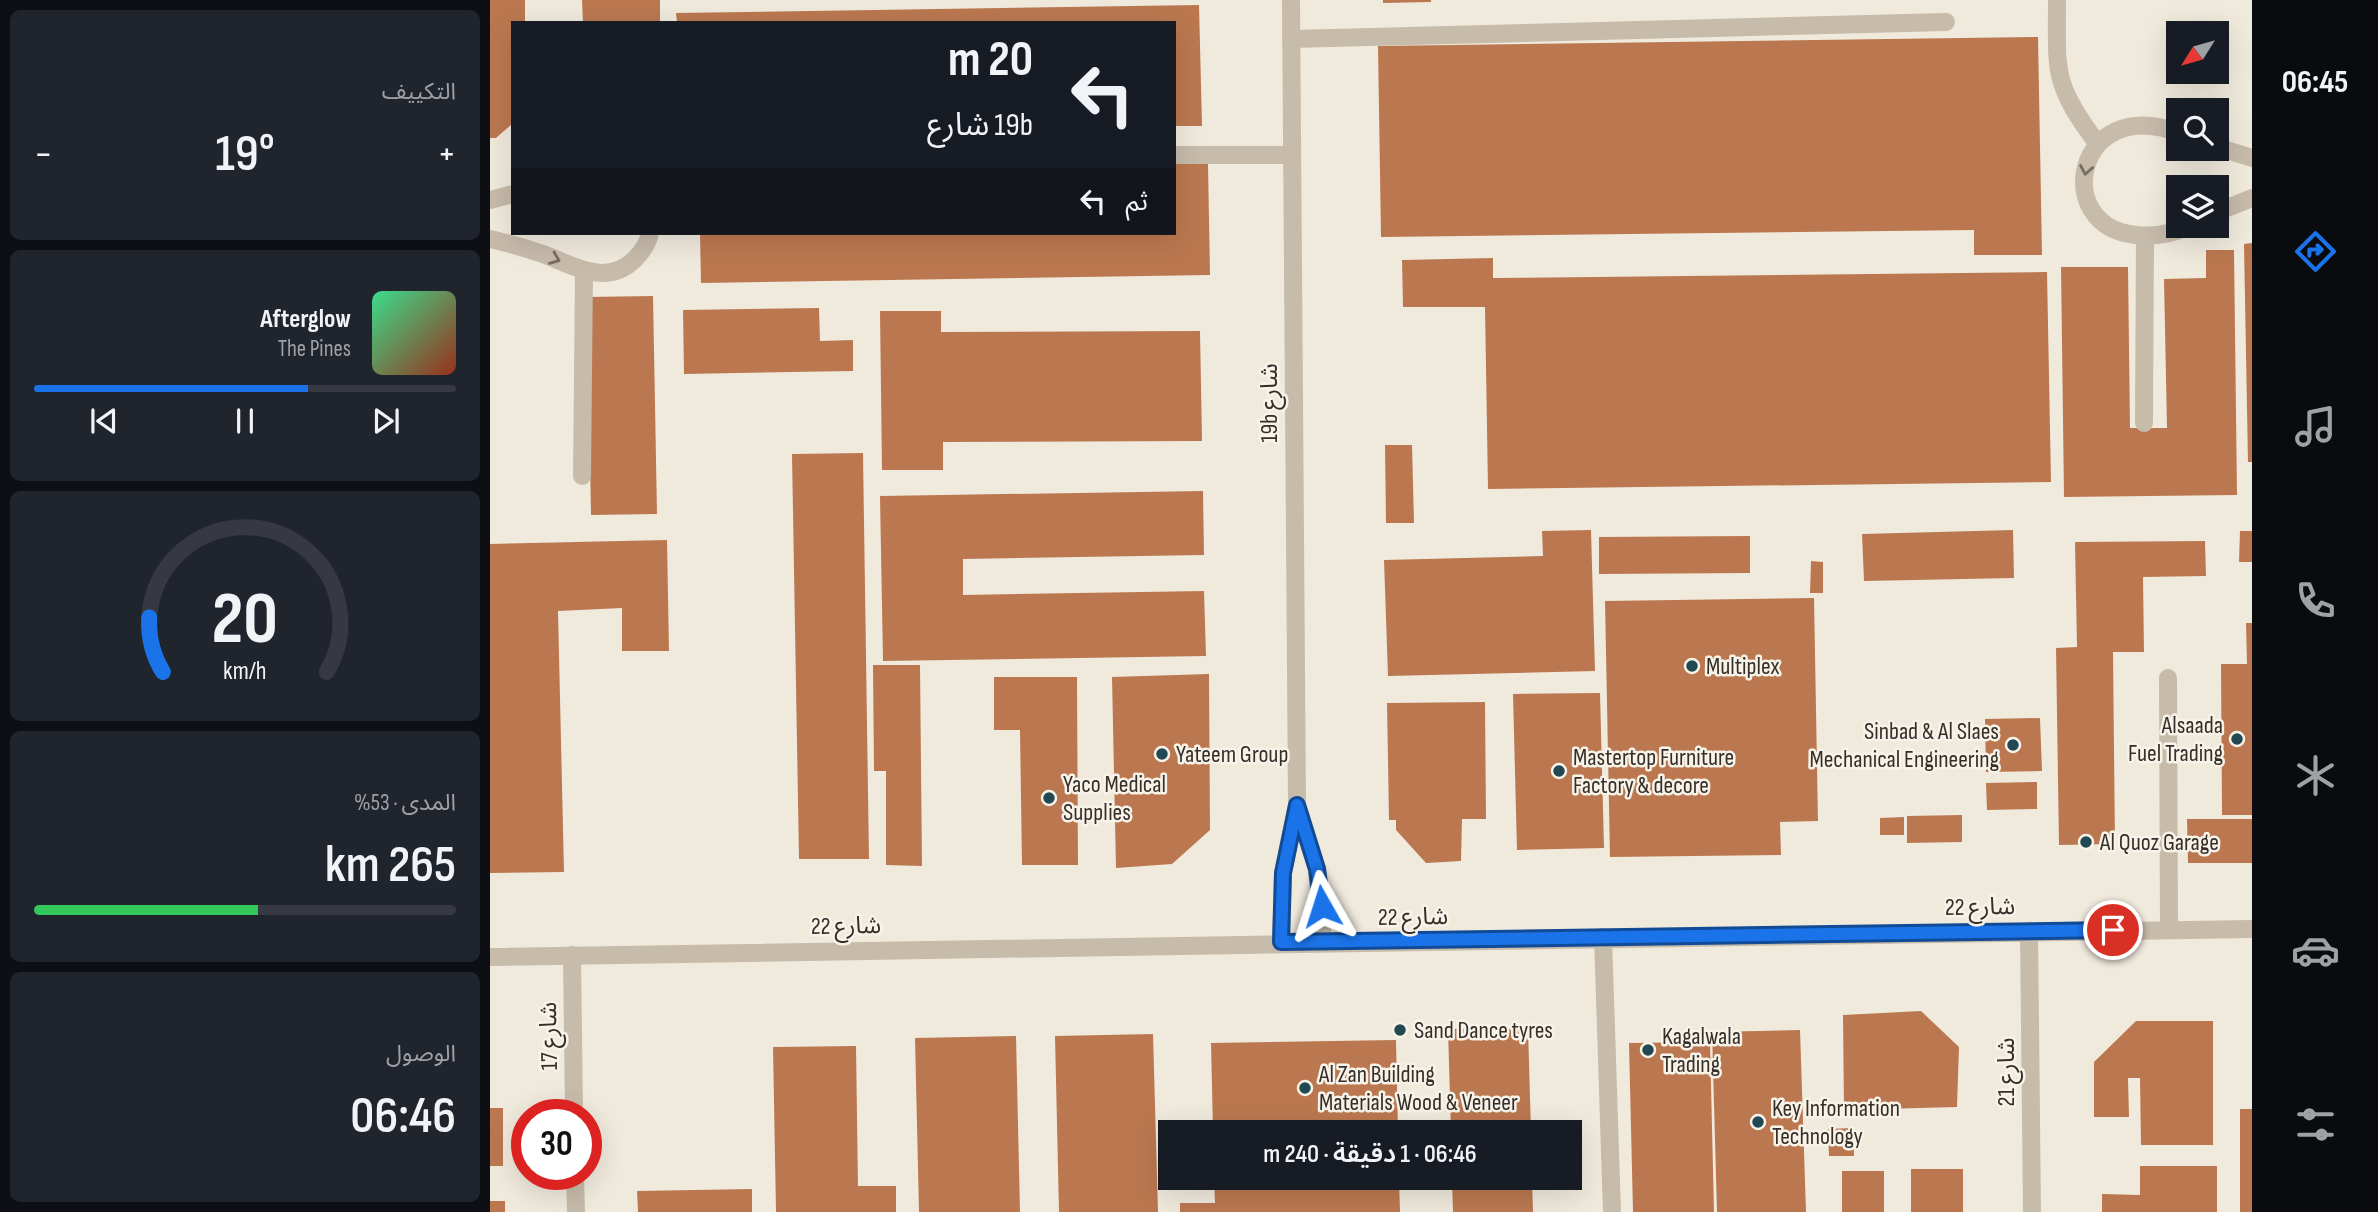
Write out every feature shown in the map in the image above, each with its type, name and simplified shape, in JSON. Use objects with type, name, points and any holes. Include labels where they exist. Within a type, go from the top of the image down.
[{"type":"street","name":"19b شارع","points":[[1281,942],[1283,873],[1297,805],[1291,0]]},
{"type":"street","points":[[2057,0],[2060,86],[2074,112],[2097,143]]},
{"type":"street","points":[[1291,39],[1945,22]]},
{"type":"street","points":[[2166,130],[2141,125],[2125,128],[2097,143],[2084,169],[2085,191],[2092,211],[2113,231],[2145,236],[2166,234]]},
{"type":"street","points":[[2229,151],[2252,158]]},
{"type":"street","points":[[1176,155],[1292,155]]},
{"type":"street","points":[[490,200],[511,195]]},
{"type":"street","points":[[2229,207],[2252,198]]},
{"type":"street","points":[[490,239],[541,253],[584,271],[600,274],[616,271],[630,264],[642,252],[649,235]]},
{"type":"street","points":[[2144,422],[2145,236]]},
{"type":"street","points":[[582,476],[584,271]]},
{"type":"street","points":[[2168,678],[2169,930]]},
{"type":"street","name":"19b شارع","points":[[1297,805],[1317,869],[1323,941]]},
{"type":"street","name":"شارع 22","points":[[490,957],[1323,941],[2252,929]]},
{"type":"street","name":"شارع 21","points":[[2029,931],[2032,1212]]},
{"type":"street","points":[[1603,937],[1612,1212]]},
{"type":"street","name":"شارع 17","points":[[572,956],[575,1099]]},
{"type":"street","points":[[576,1190],[576,1212]]},
{"type":"building","points":[[490,0],[525,0],[525,21],[511,21],[511,125],[496,138],[490,138]]},
{"type":"building","points":[[582,0],[660,0],[660,21],[583,21]]},
{"type":"building","points":[[1383,0],[1431,0],[1431,2],[1383,3]]},
{"type":"building","points":[[1199,5],[1202,126],[1176,126],[1176,21],[677,21],[676,13]]},
{"type":"building","points":[[2038,37],[2042,255],[1974,255],[1974,230],[1381,237],[1378,46]]},
{"type":"building","points":[[1208,163],[1210,275],[701,283],[700,235],[1176,235],[1176,164]]},
{"type":"building","points":[[2252,243],[2252,462],[2248,462],[2244,244]]},
{"type":"building","points":[[2206,250],[2234,250],[2237,495],[2064,497],[2061,267],[2128,267],[2130,428],[2167,428],[2164,279],[2206,278]]},
{"type":"building","points":[[1493,258],[1493,278],[2047,272],[2051,482],[1488,489],[1485,307],[1403,307],[1402,260]]},
{"type":"building","points":[[653,296],[657,514],[591,515],[587,297]]},
{"type":"building","points":[[819,308],[820,341],[853,340],[853,371],[684,374],[683,310]]},
{"type":"building","points":[[880,311],[941,311],[941,332],[1200,331],[1202,441],[943,442],[943,470],[882,470]]},
{"type":"building","points":[[1385,445],[1412,445],[1414,523],[1386,523]]},
{"type":"building","points":[[863,453],[869,859],[799,859],[792,454]]},
{"type":"building","points":[[1203,491],[1204,555],[963,559],[963,595],[1204,591],[1206,656],[883,661],[880,496]]},
{"type":"building","points":[[1591,530],[1595,671],[1388,676],[1384,560],[1543,556],[1542,531]]},
{"type":"building","points":[[2013,530],[2014,578],[1864,581],[1862,534]]},
{"type":"building","points":[[2240,531],[2252,531],[2252,562],[2239,562]]},
{"type":"building","points":[[1750,536],[1750,573],[1599,574],[1599,537]]},
{"type":"building","points":[[667,540],[669,651],[622,651],[622,608],[558,611],[564,872],[490,873],[490,544]]},
{"type":"building","points":[[2205,541],[2206,576],[2143,577],[2144,652],[2113,652],[2115,844],[2059,845],[2056,648],[2077,647],[2075,542]]},
{"type":"building","points":[[1811,561],[1823,562],[1823,593],[1810,593]]},
{"type":"building","points":[[1814,598],[1818,821],[1780,822],[1781,855],[1610,857],[1605,601]]},
{"type":"building","name":"Alsaada Fuel Trading","points":[[2246,623],[2252,623],[2252,815],[2222,815],[2221,664],[2247,664]]},
{"type":"building","points":[[873,665],[920,665],[922,866],[886,865],[886,771],[874,771]]},
{"type":"building","name":"Yateem Group","points":[[1209,674],[1210,830],[1172,864],[1116,868],[1112,677]]},
{"type":"building","name":"Yaco Medical Supplies","points":[[994,677],[1077,677],[1078,865],[1022,865],[1020,730],[994,730]]},
{"type":"building","name":"Mastertop Furniture Factory & decore","points":[[1600,693],[1604,848],[1517,850],[1513,694]]},
{"type":"building","points":[[1485,702],[1486,819],[1462,819],[1461,861],[1426,863],[1396,830],[1396,820],[1389,820],[1387,703]]},
{"type":"building","name":"Sinbad & Al Slaes Mechanical Engineering","points":[[2040,718],[2042,771],[1986,772],[1985,719]]},
{"type":"building","points":[[2037,782],[2037,809],[1987,810],[1986,783]]},
{"type":"building","points":[[1962,815],[1962,842],[1907,843],[1907,816]]},
{"type":"building","points":[[1904,817],[1904,835],[1880,835],[1880,818]]},
{"type":"building","points":[[2187,819],[2252,819],[2252,863],[2188,863]]},
{"type":"building","points":[[1921,1011],[1959,1047],[1957,1107],[1844,1110],[1843,1015]]},
{"type":"building","points":[[2136,1021],[2213,1021],[2213,1145],[2141,1145],[2140,1078],[2128,1078],[2129,1117],[2094,1117],[2094,1062]]},
{"type":"building","points":[[1528,1028],[1531,1120],[1451,1120],[1448,1029]]},
{"type":"building","name":"Key Information Technology","points":[[1800,1030],[1806,1212],[1717,1212],[1712,1032]]},
{"type":"building","points":[[1153,1034],[1158,1212],[1059,1212],[1055,1036]]},
{"type":"building","points":[[1016,1036],[1020,1212],[919,1212],[915,1038]]},
{"type":"building","name":"Al Zan Building Materials Wood & Veneer","points":[[1396,1040],[1398,1120],[1213,1120],[1211,1043]]},
{"type":"building","points":[[1710,1042],[1714,1212],[1633,1212],[1629,1043]]},
{"type":"building","points":[[856,1046],[858,1186],[896,1186],[896,1212],[776,1212],[773,1047]]},
{"type":"building","points":[[490,1108],[503,1108],[503,1166],[490,1166]]},
{"type":"building","points":[[2240,1109],[2252,1109],[2252,1212],[2240,1212]]},
{"type":"building","points":[[1853,1128],[1854,1156],[1829,1156],[1828,1129]]},
{"type":"building","points":[[2140,1166],[2217,1166],[2217,1212],[2102,1212],[2102,1194],[2140,1195]]},
{"type":"building","points":[[1911,1169],[1963,1169],[1963,1212],[1911,1212]]},
{"type":"building","points":[[1842,1171],[1884,1171],[1884,1212],[1842,1212]]},
{"type":"building","points":[[752,1189],[752,1212],[638,1212],[637,1191]]},
{"type":"building","name":"Al Zan Building Materials Wood & Veneer","points":[[1214,1190],[1399,1190],[1400,1212],[1180,1212],[1180,1203],[1215,1203]]},
{"type":"building","points":[[1452,1190],[1532,1190],[1533,1212],[1453,1212]]},
{"type":"building","points":[[490,1201],[505,1201],[505,1212],[490,1212]]},
{"type":"place","name":"Multiplex","points":[[1692,666]]},
{"type":"place","name":"Alsaada Fuel Trading","points":[[2237,739]]},
{"type":"place","name":"Sinbad & Al Slaes Mechanical Engineering","points":[[2013,745]]},
{"type":"place","name":"Yateem Group","points":[[1162,754]]},
{"type":"place","name":"Mastertop Furniture Factory & decore","points":[[1559,771]]},
{"type":"place","name":"Yaco Medical Supplies","points":[[1049,798]]},
{"type":"place","name":"Al Quoz Garage","points":[[2086,842]]},
{"type":"place","name":"Sand Dance tyres","points":[[1400,1030]]},
{"type":"place","name":"Kagalwala Trading","points":[[1648,1050]]},
{"type":"place","name":"Al Zan Building Materials Wood & Veneer","points":[[1305,1088]]},
{"type":"place","name":"Key Information Technology","points":[[1758,1122]]},
{"type":"route","points":[[1322,906],[1317,869],[1297,805],[1283,873],[1281,942],[2113,930]]}]
